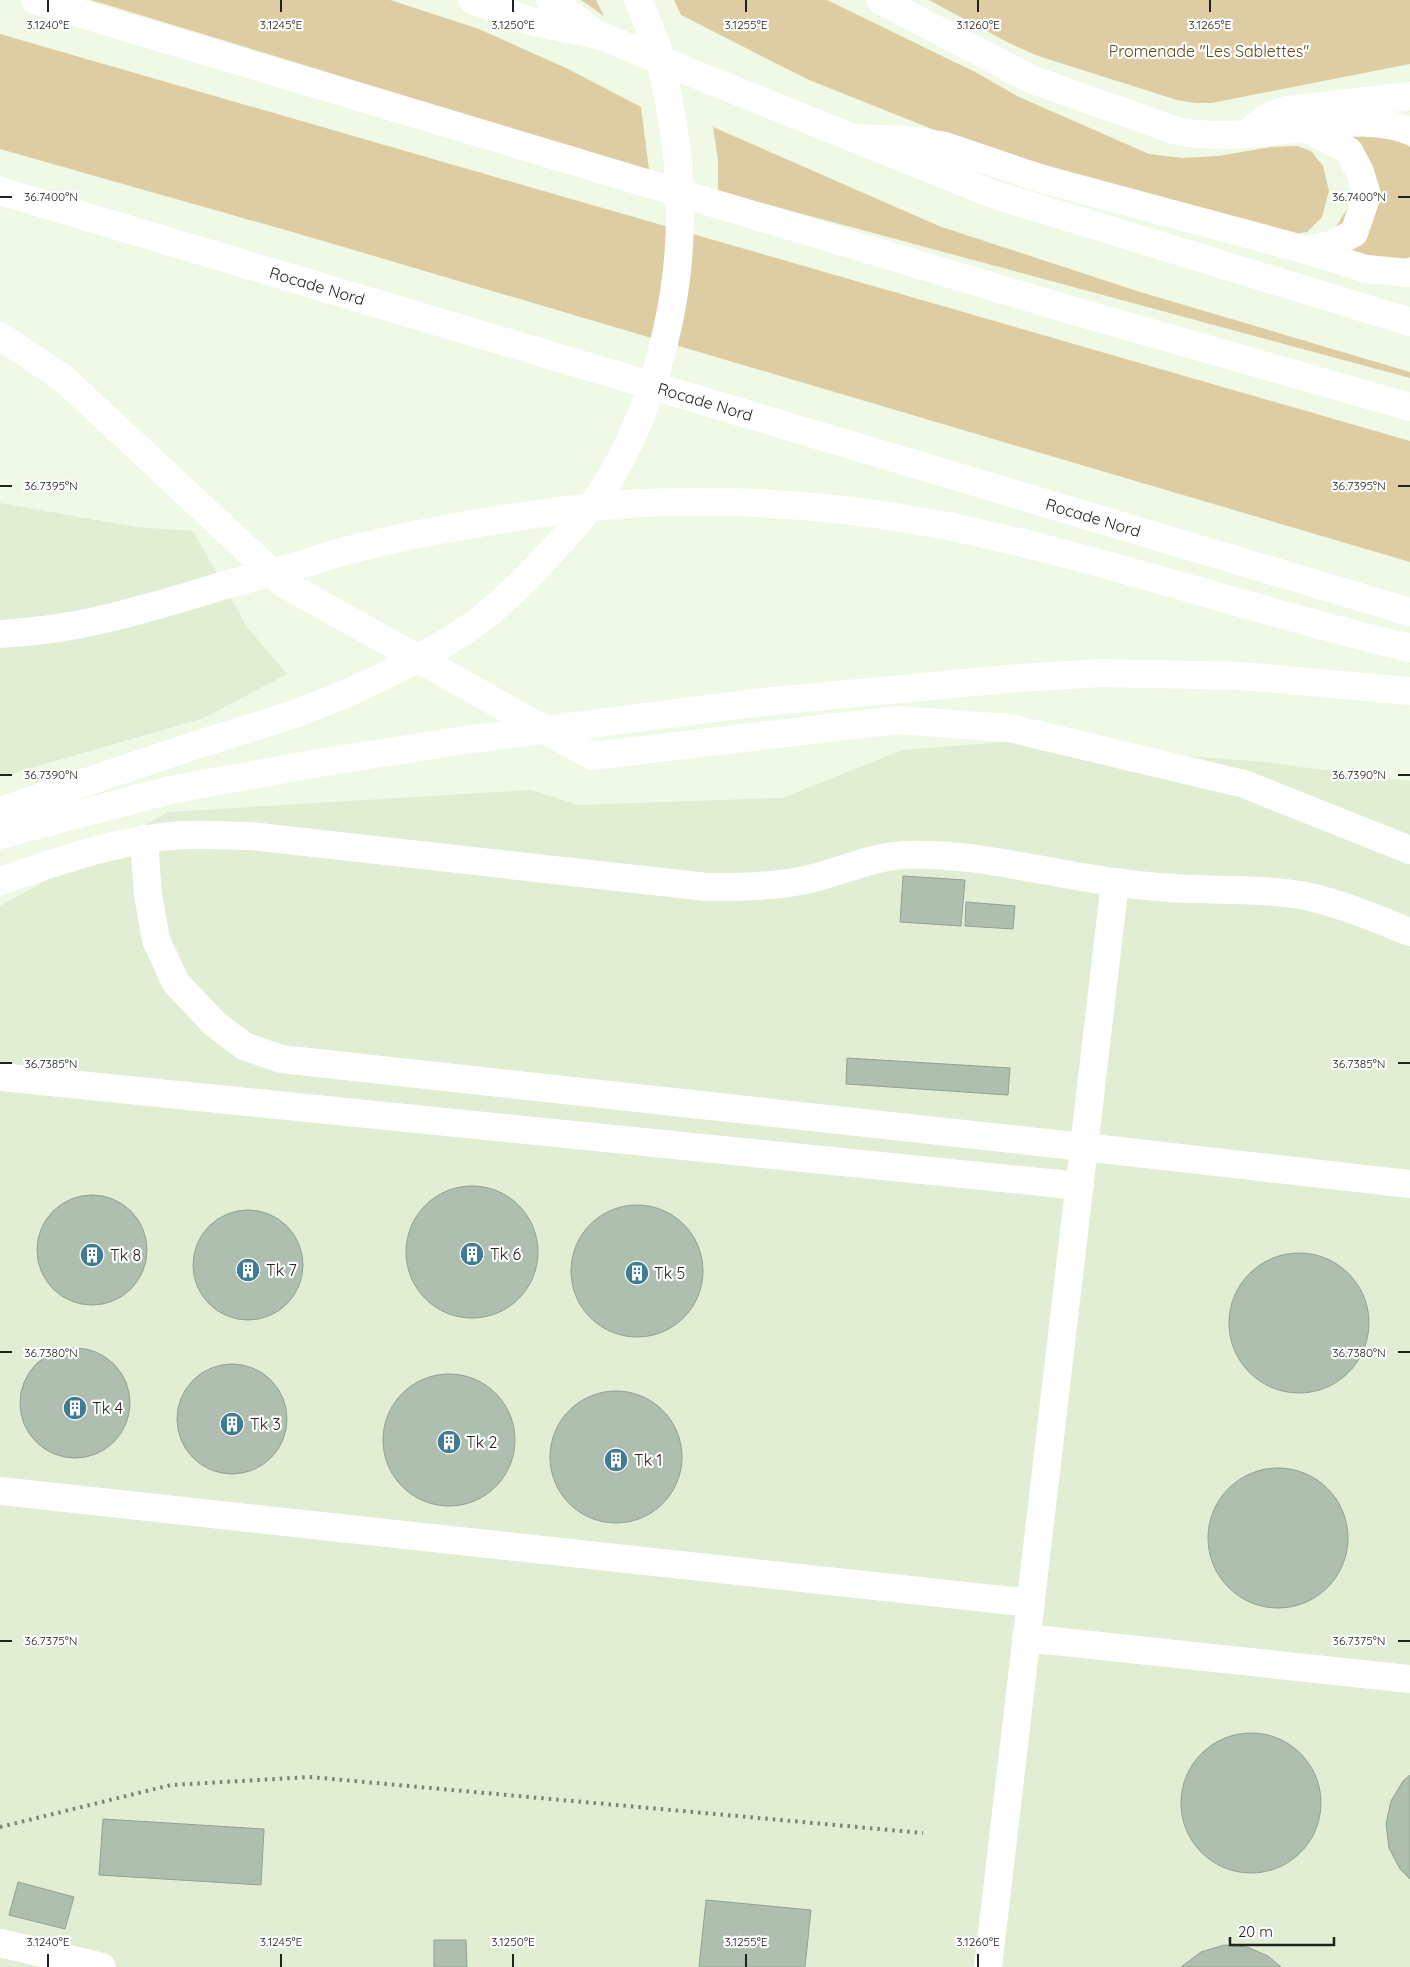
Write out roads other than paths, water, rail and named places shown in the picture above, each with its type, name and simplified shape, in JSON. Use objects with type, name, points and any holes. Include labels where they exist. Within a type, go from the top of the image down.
[{"type":"main road","points":[[35,0],[1067,309],[1410,407]]},
{"type":"main road","points":[[472,0],[530,21],[598,35],[995,195],[1410,322]]},
{"type":"main road","points":[[550,0],[598,35]]},
{"type":"main road","points":[[0,811],[295,713],[355,690],[444,643],[475,623],[522,583],[562,541],[600,494],[628,445],[648,398],[665,341],[674,299],[680,247],[677,151],[670,107],[657,48],[638,0]]},
{"type":"main road","points":[[880,0],[1033,80],[1176,131],[1198,135],[1246,134],[1352,122],[1375,122],[1396,125],[1410,131]]},
{"type":"main road","points":[[1246,134],[1267,117],[1287,110],[1410,96]]},
{"type":"main road","points":[[1306,128],[1348,151],[1360,172],[1367,195],[1354,233],[1331,246],[1306,250]]},
{"type":"main road","points":[[854,138],[910,140],[945,146],[1039,178],[1366,268],[1410,272]]},
{"type":"main road","name":"Rocade Nord","points":[[0,191],[1410,612]]},
{"type":"main road","points":[[0,336],[64,379],[284,583],[592,756],[897,720],[1009,728],[1244,784],[1410,850]]},
{"type":"main road","points":[[0,634],[87,623],[161,605],[364,546],[454,527],[566,510],[633,503],[723,502],[863,513],[945,526],[1053,551],[1410,648]]},
{"type":"main road","points":[[0,835],[170,790],[313,764],[457,741],[763,702],[1018,678],[1101,674],[1242,676],[1410,691]]},
{"type":"main road","points":[[0,881],[84,852],[144,839],[200,834],[250,836],[707,887],[756,887],[805,880],[852,866],[902,855],[952,855],[1115,882],[1201,890],[1245,889],[1309,897],[1347,907],[1410,932]]},
{"type":"main road","points":[[144,839],[148,895],[156,940],[176,983],[215,1024],[244,1046],[281,1059],[1084,1146],[1410,1184]]},
{"type":"main road","points":[[988,1967],[1115,882]]},
{"type":"main road","points":[[0,1077],[1080,1186]]},
{"type":"main road","points":[[0,1491],[1031,1603]]},
{"type":"main road","points":[[1026,1638],[1410,1679]]},
{"type":"main road","points":[[0,1944],[102,1967]]},
{"type":"railway","points":[[0,1827],[171,1785],[310,1777],[923,1833]]},
{"type":"place","name":"Tk 6","points":[[472,1254]]},
{"type":"place","name":"Tk 8","points":[[92,1255]]},
{"type":"place","name":"Tk 7","points":[[248,1270]]},
{"type":"place","name":"Tk 5","points":[[637,1273]]},
{"type":"place","name":"Tk 4","points":[[75,1408]]},
{"type":"place","name":"Tk 3","points":[[232,1424]]},
{"type":"place","name":"Tk 2","points":[[449,1442]]},
{"type":"place","name":"Tk 1","points":[[616,1460]]},
{"type":"park label","name":"Promenade \"Les Sablettes\"","points":[[1209,51]]}]
